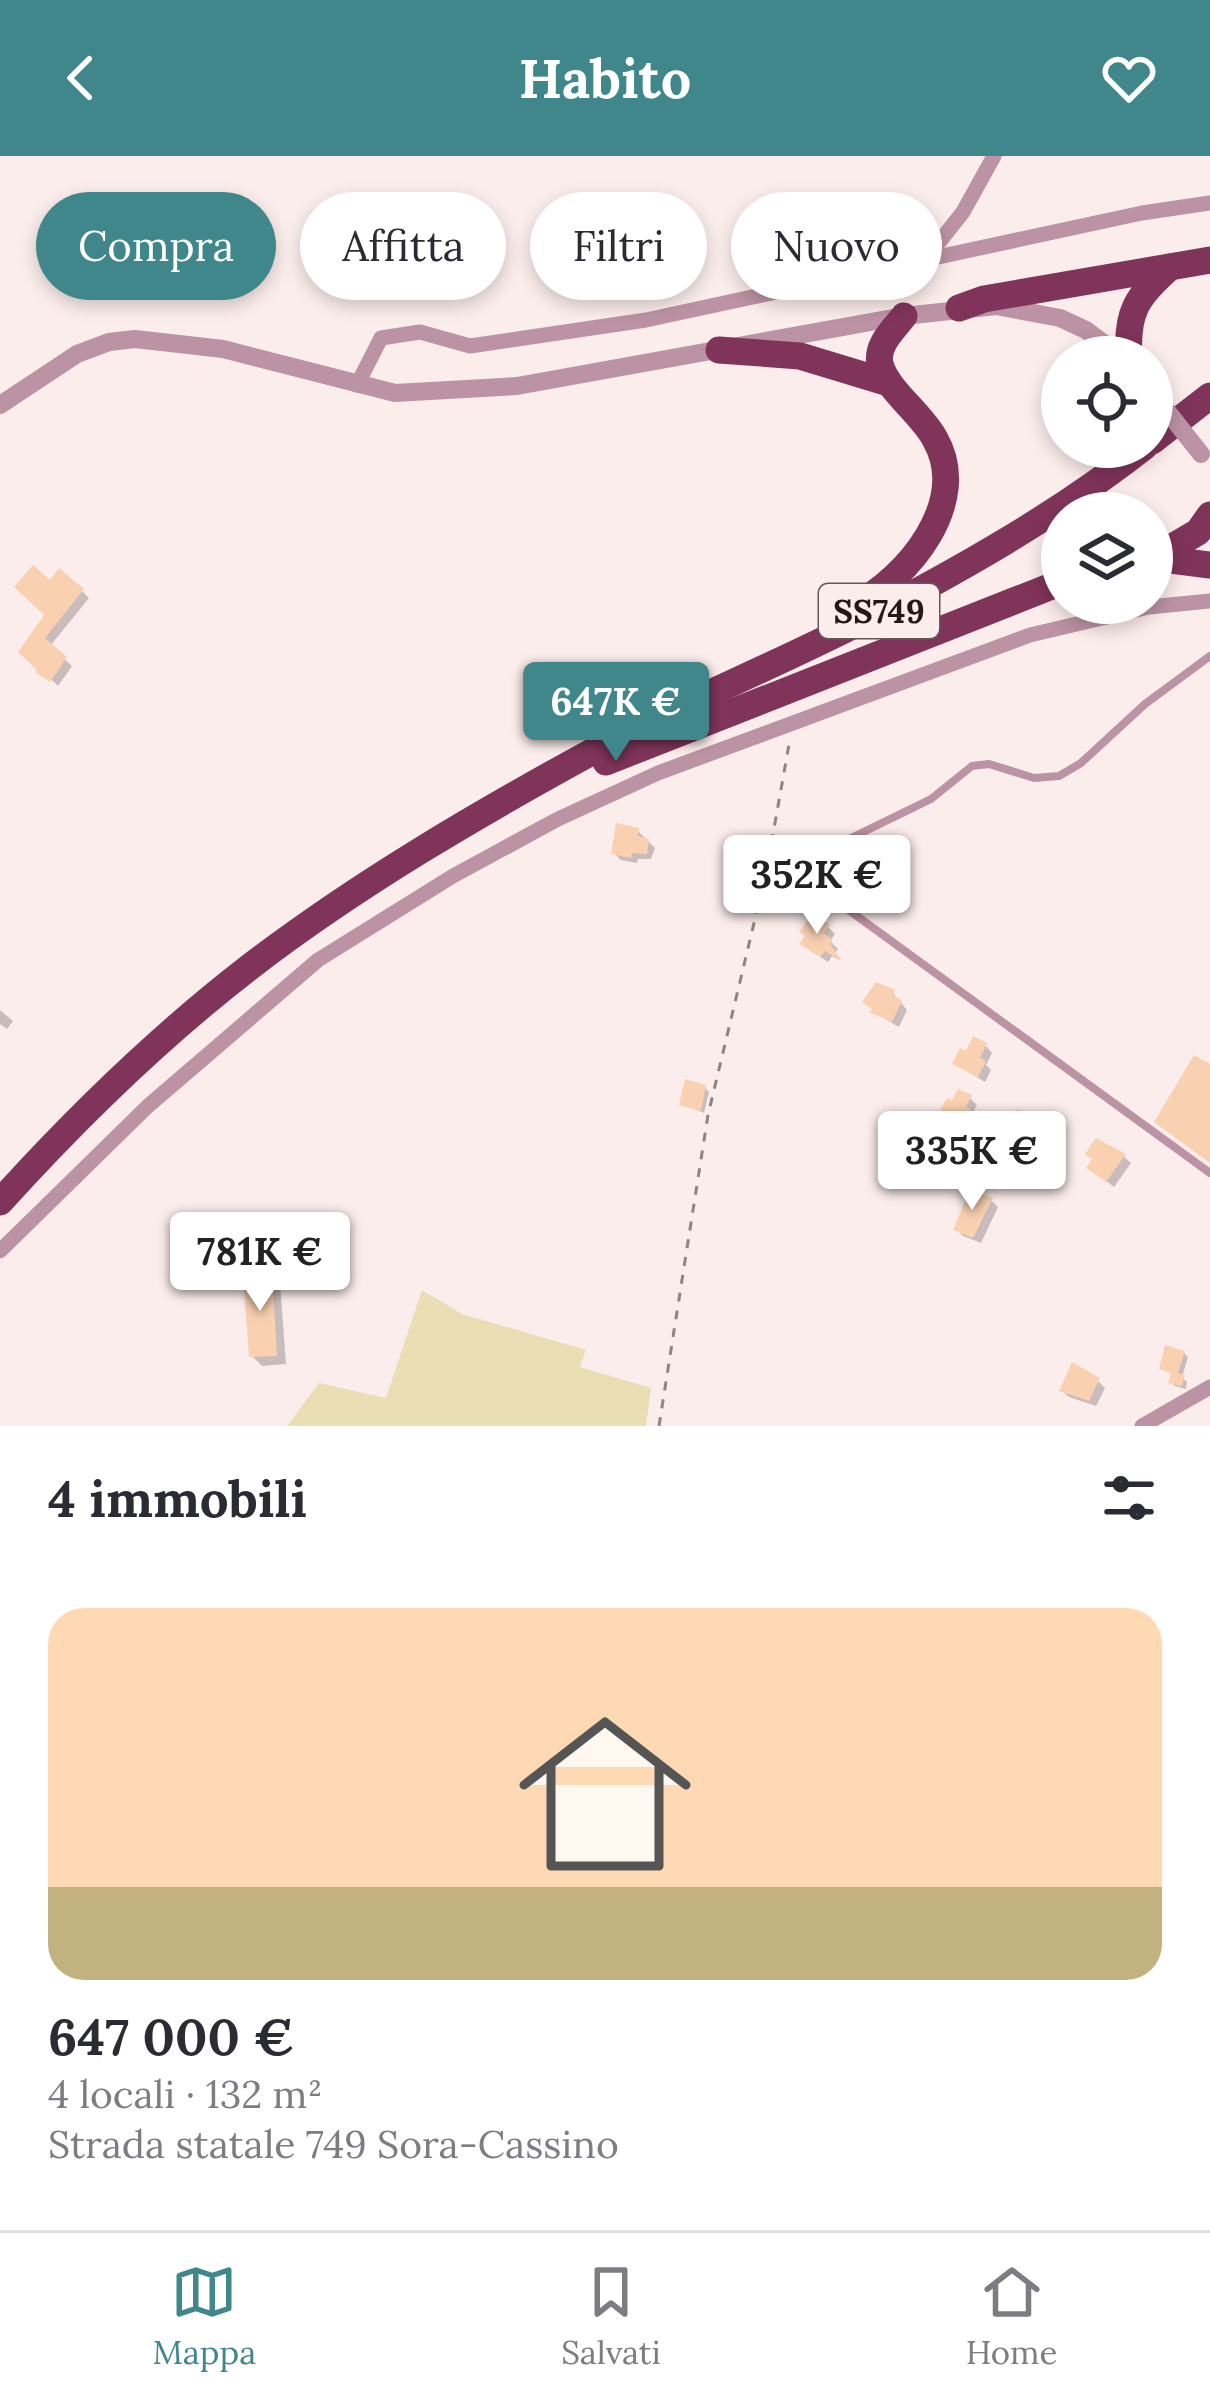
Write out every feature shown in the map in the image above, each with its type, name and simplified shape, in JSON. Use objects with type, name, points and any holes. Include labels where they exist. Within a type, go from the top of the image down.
[{"type":"highway","points":[[959,308],[984,299],[1210,260]]},
{"type":"highway","points":[[1126,336],[1135,304],[1170,267]]},
{"type":"highway","points":[[598,749],[644,716],[879,593],[915,555],[942,510],[945,474],[938,443],[914,407],[889,383],[879,361],[885,339],[904,316]]},
{"type":"highway","points":[[719,350],[800,356],[889,383]]},
{"type":"highway","points":[[1173,425],[1210,396]]},
{"type":"highway","name":"SS749","points":[[0,1202],[147,1054],[250,967],[346,899],[598,749],[856,624],[981,556],[1117,468]]},
{"type":"highway","points":[[1173,547],[1198,532],[1210,515]]},
{"type":"highway","points":[[1173,560],[1210,565]]},
{"type":"highway","points":[[446,838],[481,828],[583,772],[640,748],[1041,590]]},
{"type":"street","points":[[942,239],[963,212],[994,156]]},
{"type":"street","points":[[942,256],[1210,203]]},
{"type":"street","points":[[357,385],[381,338],[420,332],[470,346],[500,343],[739,300]]},
{"type":"street","points":[[0,405],[77,354],[109,342],[169,340],[395,393],[455,393],[959,308],[995,306],[1060,318],[1095,336]]},
{"type":"street","points":[[1173,419],[1205,459]]},
{"type":"street","points":[[0,1251],[148,1106],[318,960],[453,876],[558,819],[658,773],[1030,634],[1149,608],[1210,601]]},
{"type":"street","points":[[1142,1426],[1210,1387]]},
{"type":"lane","points":[[1210,656],[1059,776],[1034,778],[989,764],[972,766],[931,799],[845,841],[805,869],[818,887],[1210,1173]]},
{"type":"path","points":[[659,1426],[708,1115],[766,873],[794,722]]},
{"type":"shaded area","points":[[422,1290],[462,1314],[586,1350],[580,1367],[651,1388],[646,1426],[287,1426],[319,1383],[386,1398]]},
{"type":"building","points":[[33,565],[50,580],[59,568],[84,589],[45,638],[67,657],[50,682],[18,652],[44,615],[14,587]]},
{"type":"building","points":[[616,823],[639,828],[638,836],[649,839],[647,854],[632,853],[631,858],[611,854]]},
{"type":"building","points":[[813,913],[830,925],[824,933],[833,940],[830,944],[842,961],[825,951],[820,957],[799,944],[805,936],[799,932]]},
{"type":"building","points":[[876,982],[895,990],[892,994],[902,1001],[892,1022],[869,1012],[872,1009],[862,1002]]},
{"type":"building","points":[[973,1036],[987,1043],[980,1058],[986,1061],[978,1077],[952,1064]]},
{"type":"building","points":[[1194,1055],[1210,1064],[1210,1163],[1154,1122]]},
{"type":"building","points":[[685,1079],[706,1085],[701,1111],[679,1105]]},
{"type":"building","points":[[958,1089],[972,1095],[966,1107],[971,1109],[953,1132],[940,1126],[946,1114],[940,1111]]},
{"type":"building","points":[[1017,1109],[1041,1120],[1025,1152],[1007,1143],[1013,1131],[1007,1128]]},
{"type":"building","points":[[1096,1138],[1126,1154],[1106,1182],[1086,1168],[1092,1159],[1085,1154]]},
{"type":"building","points":[[970,1189],[993,1198],[973,1238],[953,1230]]},
{"type":"building","points":[[272,1271],[277,1356],[249,1357],[243,1272]]},
{"type":"building","points":[[1165,1345],[1185,1351],[1178,1373],[1185,1375],[1182,1386],[1168,1383],[1171,1373],[1159,1369]]},
{"type":"building","points":[[1072,1362],[1100,1378],[1089,1401],[1059,1391]]}]
